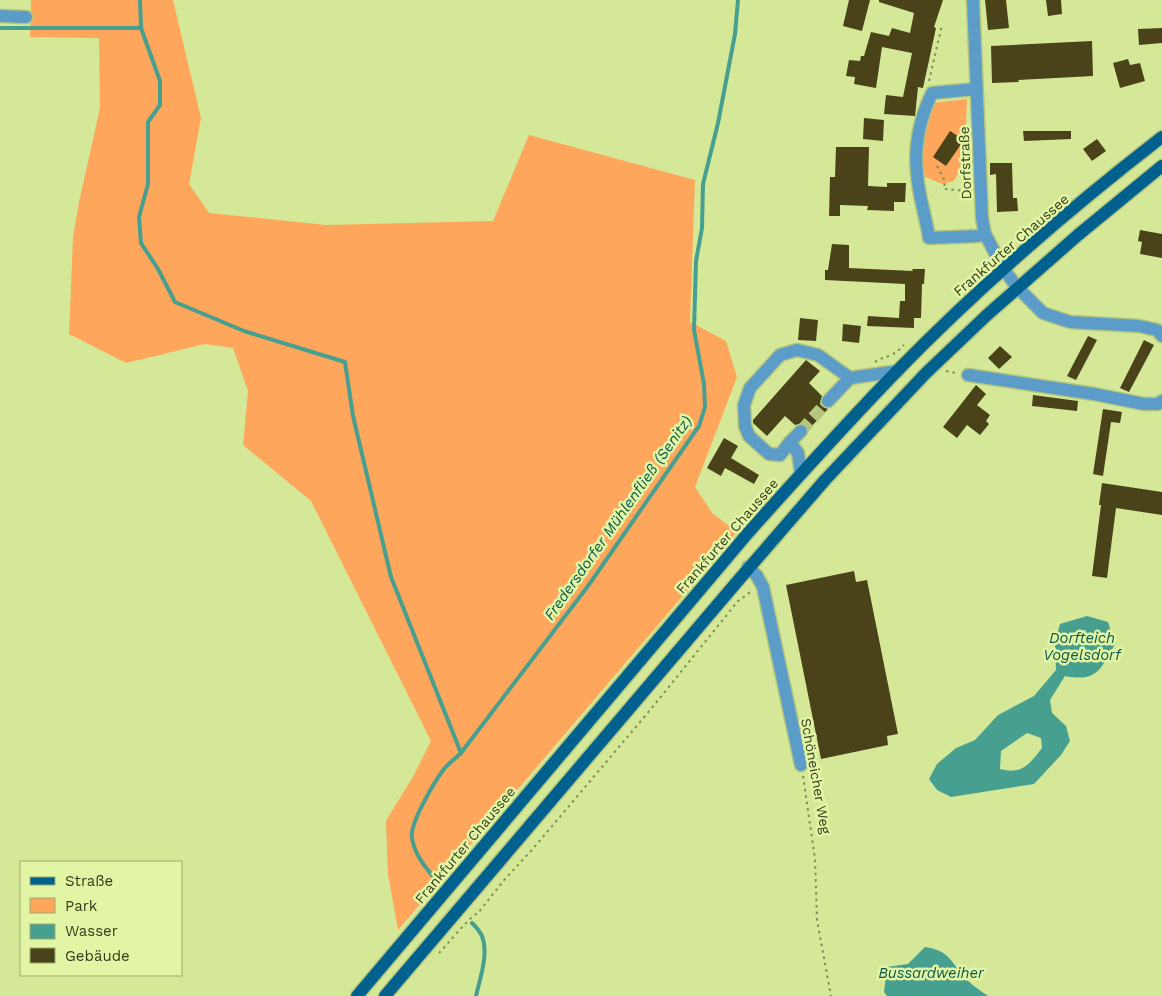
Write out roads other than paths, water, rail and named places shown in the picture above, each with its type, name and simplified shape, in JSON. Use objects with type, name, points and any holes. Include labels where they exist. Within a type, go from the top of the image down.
[{"type":"main road","name":"Frankfurter Chaussee","points":[[357,996],[748,533],[801,474],[898,371],[1004,270],[1097,190],[1162,138]]},
{"type":"main road","points":[[385,996],[748,568],[826,480],[919,380],[1078,235],[1160,170]]},
{"type":"street","name":"Dorfstraße","points":[[973,0],[982,218],[985,234],[1004,270],[1018,288]]},
{"type":"street","points":[[0,16],[26,17]]},
{"type":"street","points":[[976,89],[932,93],[923,112],[917,142],[916,174],[929,238],[985,234]]},
{"type":"street","points":[[1018,288],[1043,314],[1061,320],[1139,326],[1157,330],[1162,336]]},
{"type":"street","points":[[801,431],[780,454],[769,454],[749,436],[745,426],[744,405],[750,388],[780,355],[797,350],[818,355],[856,377]]},
{"type":"street","points":[[828,401],[856,377],[898,371]]},
{"type":"street","points":[[968,375],[1094,394],[1144,404],[1158,404],[1162,400]]},
{"type":"street","points":[[790,442],[798,453],[801,474]]},
{"type":"street","name":"Schöneicher Weg","points":[[748,568],[757,576],[763,587],[801,765]]},
{"type":"water","name":"Dorfteich Vogelsdorf","points":[[1087,616],[1108,622],[1115,644],[1106,661],[1097,672],[1085,677],[1065,676],[1050,700],[1052,713],[1066,726],[1070,741],[1061,755],[1034,784],[951,797],[937,790],[929,779],[937,764],[956,748],[975,740],[998,715],[1034,696],[1056,670],[1055,643],[1060,624]],"holes":[[[1027,733],[1041,738],[1042,748],[1025,767],[1014,771],[1000,769],[1001,751]]]},
{"type":"water","name":"Bussardweiher","points":[[925,947],[945,954],[966,979],[988,996],[887,996],[884,992],[887,967],[908,964]]},
{"type":"waterway","points":[[140,0],[141,28],[160,81],[160,105],[148,122],[148,184],[139,217],[141,243],[158,269],[175,302],[244,331],[345,362],[353,416],[391,577],[461,753]]},
{"type":"waterway","name":"Fredersdorfer Mühlenfließ (Senitz)","points":[[437,881],[418,856],[412,838],[414,823],[429,792],[444,769],[461,753],[588,586],[699,426],[705,407],[704,384],[694,330],[696,261],[702,228],[703,184],[718,123],[735,34],[738,0]]},
{"type":"waterway","points":[[0,28],[141,28]]},
{"type":"waterway","name":"Fredersdorfer Mühlenfließ (Senitz)","points":[[472,923],[482,936],[485,950],[476,996]]},
{"type":"tunnel","points":[[801,431],[828,401]]}]
